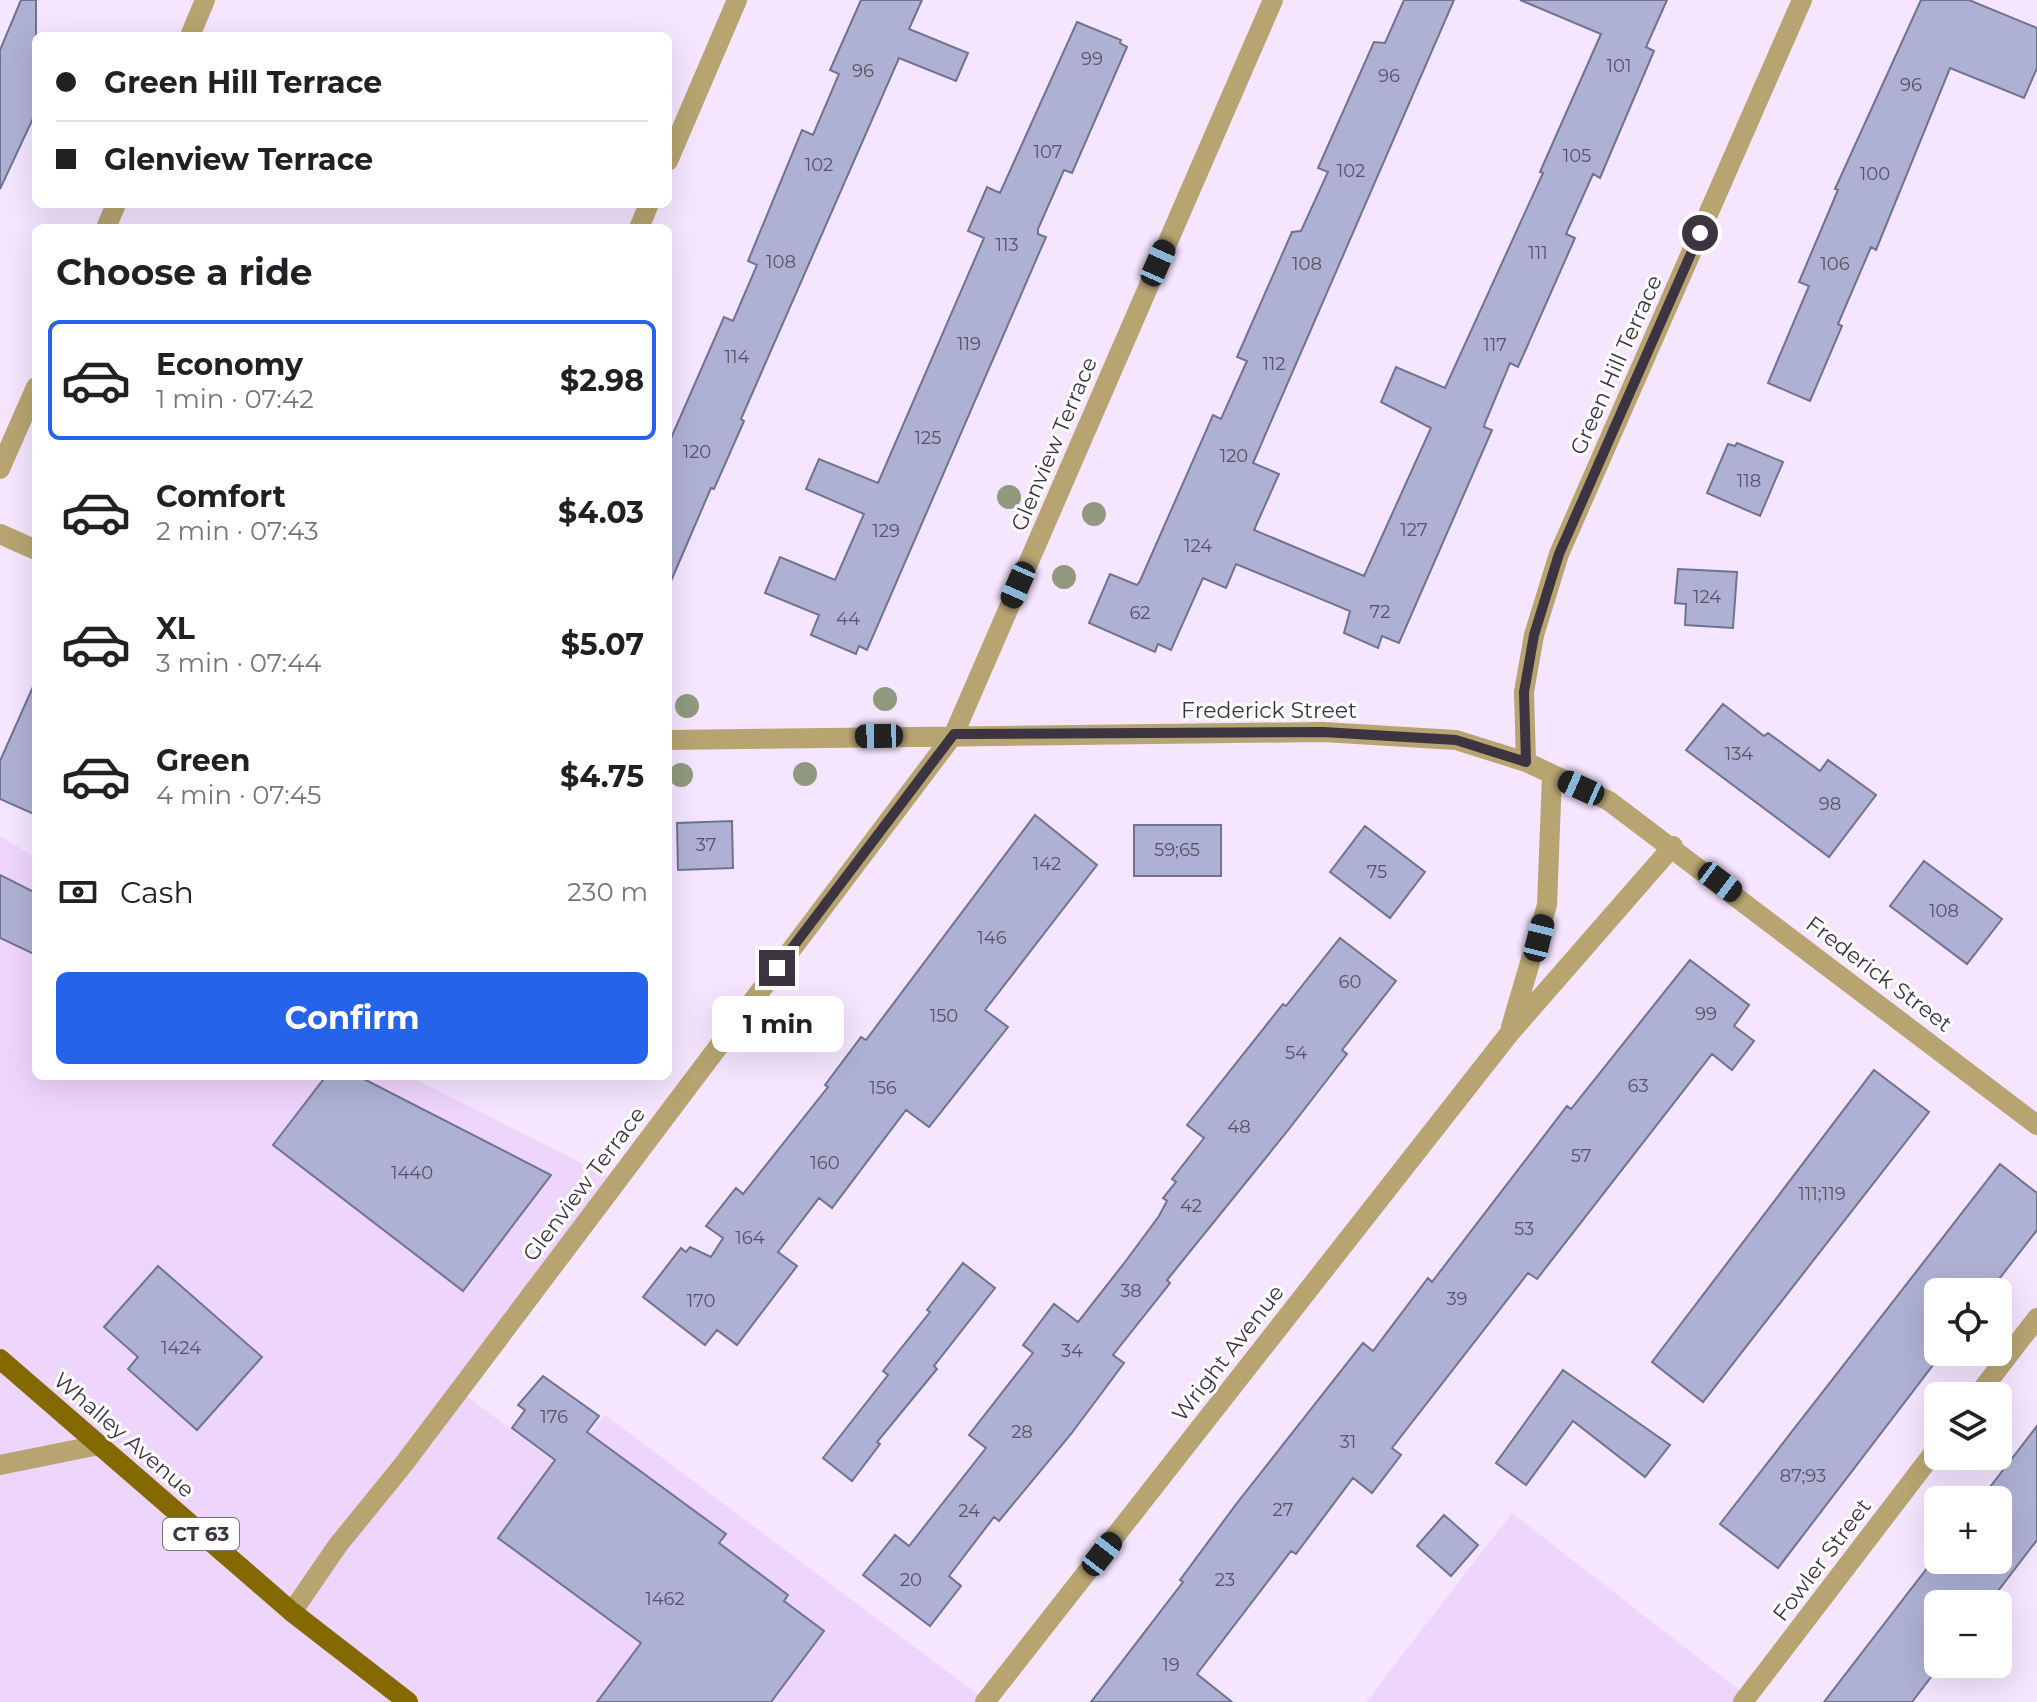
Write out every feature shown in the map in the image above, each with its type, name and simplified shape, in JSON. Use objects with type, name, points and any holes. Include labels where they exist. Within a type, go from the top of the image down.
[{"type":"main road","name":"Whalley Avenue","points":[[0,1359],[292,1612],[408,1702]]},
{"type":"main road","name":"Whalley Avenue","points":[[365,1670],[380,1702]]},
{"type":"street","points":[[192,32],[205,0]]},
{"type":"street","points":[[672,152],[737,0]]},
{"type":"street","name":"Glenview Terrace","points":[[292,1612],[338,1545],[403,1465],[954,734],[1273,0]]},
{"type":"street","name":"Green Hill Terrace","points":[[1526,762],[1524,692],[1534,635],[1559,554],[1802,0]]},
{"type":"street","points":[[0,469],[32,396]]},
{"type":"street","points":[[0,534],[32,548]]},
{"type":"street","name":"Frederick Street","points":[[672,740],[954,734],[1323,732],[1456,740],[1526,762],[1609,801],[1673,846],[2037,1125]]},
{"type":"street","name":"Wright Avenue","points":[[1509,1034],[1547,905],[1552,776]]},
{"type":"street","name":"Wright Avenue","points":[[985,1702],[1509,1034],[1673,846]]},
{"type":"street","points":[[1988,1382],[2037,1318]]},
{"type":"street","points":[[0,1465],[99,1445]]},
{"type":"street","name":"Fowler Street","points":[[1743,1702],[1924,1465]]},
{"type":"shaded area","points":[[0,836],[32,856],[32,1080],[417,1080],[609,1177],[452,1385],[562,1468],[605,1415],[988,1702],[0,1702]]},
{"type":"shaded area","points":[[1512,1513],[1755,1702],[1366,1702]]},
{"type":"building","points":[[21,0],[36,0],[36,32],[32,32],[32,121],[0,189],[0,50]]},
{"type":"building","points":[[861,0],[922,0],[909,29],[968,53],[956,81],[899,58],[741,419],[744,421],[672,579],[672,436],[724,317],[733,321],[757,265],[748,261],[802,130],[813,135],[839,74],[830,70]]},
{"type":"building","points":[[1404,0],[1454,0],[1253,463],[1279,474],[1254,530],[1364,576],[1431,428],[1381,402],[1396,367],[1445,388],[1543,173],[1540,172],[1601,34],[1520,0],[1667,0],[1646,47],[1654,51],[1600,178],[1593,174],[1566,234],[1575,238],[1518,367],[1510,363],[1485,423],[1484,427],[1492,430],[1399,643],[1382,636],[1378,648],[1344,633],[1350,611],[1236,564],[1226,588],[1203,578],[1171,650],[1158,644],[1155,652],[1089,623],[1110,574],[1137,585],[1140,581],[1213,415],[1221,419],[1247,361],[1237,357],[1292,232],[1301,231],[1328,172],[1318,168],[1374,42],[1385,43]]},
{"type":"building","points":[[1921,0],[1969,0],[2037,28],[2037,68],[2024,98],[1950,68],[1876,250],[1871,247],[1838,324],[1842,326],[1810,401],[1768,383],[1809,286],[1799,282],[1838,190],[1835,189]]},
{"type":"building","points":[[1077,22],[1121,40],[1120,43],[1127,47],[1072,173],[1064,170],[1038,229],[1038,234],[1046,237],[867,650],[859,646],[856,654],[811,635],[819,615],[765,593],[780,557],[835,580],[864,514],[806,489],[819,459],[878,483],[984,238],[968,231],[987,187],[1000,193]]},
{"type":"building","points":[[1737,443],[1783,462],[1760,516],[1707,493],[1728,444],[1735,446]]},
{"type":"building","points":[[1678,569],[1737,572],[1733,628],[1685,625],[1686,604],[1675,603]]},
{"type":"building","points":[[32,689],[32,813],[0,799],[0,761]]},
{"type":"building","points":[[1723,704],[1764,736],[1768,733],[1820,771],[1828,760],[1876,795],[1829,857],[1686,750]]},
{"type":"building","points":[[1035,815],[1097,865],[985,1010],[1008,1027],[929,1127],[906,1110],[832,1208],[819,1198],[778,1252],[797,1266],[737,1345],[717,1330],[705,1345],[643,1297],[681,1248],[686,1252],[690,1247],[711,1257],[723,1238],[706,1226],[736,1188],[743,1194],[828,1087],[825,1085],[861,1037],[866,1040]]},
{"type":"building","points":[[732,821],[733,868],[678,870],[677,823]]},
{"type":"building","points":[[1134,825],[1221,825],[1221,876],[1134,876]]},
{"type":"building","points":[[1365,826],[1425,872],[1390,918],[1330,872]]},
{"type":"building","points":[[1924,861],[2002,919],[1967,964],[1890,906]]},
{"type":"building","points":[[0,875],[32,891],[32,953],[0,938]]},
{"type":"building","points":[[1340,938],[1396,981],[1342,1050],[1347,1054],[1167,1280],[1170,1283],[1113,1355],[1124,1363],[1071,1434],[999,1521],[994,1517],[949,1576],[961,1586],[930,1626],[863,1575],[895,1535],[909,1546],[986,1448],[969,1435],[1033,1353],[1023,1345],[1054,1304],[1078,1322],[1125,1262],[1159,1216],[1167,1201],[1163,1198],[1176,1182],[1172,1179],[1204,1138],[1187,1125]]},
{"type":"building","points":[[1690,960],[1749,1005],[1734,1026],[1754,1041],[1732,1070],[1712,1054],[1537,1279],[1528,1273],[1392,1448],[1401,1455],[1372,1493],[1353,1478],[1296,1554],[1291,1551],[1197,1674],[1232,1702],[1091,1702],[1183,1582],[1180,1580],[1237,1503],[1363,1343],[1373,1351],[1428,1278],[1432,1282],[1567,1106],[1571,1109]]},
{"type":"building","points":[[1874,1070],[1929,1112],[1703,1402],[1652,1362]]},
{"type":"building","points":[[323,1080],[366,1080],[551,1175],[463,1291],[273,1145]]},
{"type":"building","points":[[2000,1164],[2037,1193],[2037,1230],[2000,1278],[1924,1278],[1924,1366],[1932,1366],[1778,1568],[1720,1524]]},
{"type":"building","points":[[963,1263],[995,1288],[934,1366],[937,1369],[877,1442],[880,1444],[852,1481],[823,1458],[888,1375],[883,1371],[930,1312],[927,1310]]},
{"type":"building","points":[[158,1266],[262,1357],[197,1430],[128,1369],[138,1357],[104,1327]]},
{"type":"building","points":[[1563,1370],[1670,1445],[1645,1477],[1573,1421],[1526,1485],[1496,1463]]},
{"type":"building","points":[[543,1376],[599,1416],[587,1432],[726,1534],[719,1543],[788,1595],[784,1601],[824,1631],[771,1702],[597,1702],[641,1643],[498,1538],[555,1460],[512,1428],[525,1410],[518,1405]]},
{"type":"building","points":[[2037,1426],[2037,1540],[2012,1573],[2012,1486],[1991,1486],[2003,1470],[2012,1470],[2012,1458]]},
{"type":"building","points":[[1444,1515],[1478,1545],[1451,1576],[1417,1546]]},
{"type":"building","points":[[1924,1572],[2011,1574],[1999,1590],[1924,1590],[1924,1678],[1930,1678],[1912,1702],[1824,1702]]},
{"type":"route","points":[[777,968],[954,734],[1323,732],[1456,740],[1526,762],[1524,692],[1534,635],[1559,554],[1700,233]]}]
